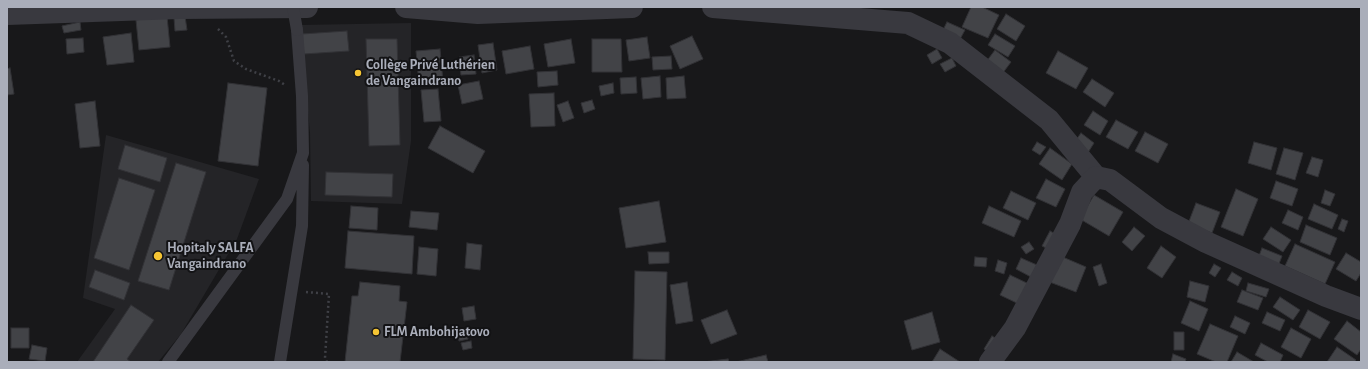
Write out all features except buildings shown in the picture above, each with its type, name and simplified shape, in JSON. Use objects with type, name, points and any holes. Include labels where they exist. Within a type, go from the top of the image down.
[{"type":"street","points":[[15,12],[307,7]]},
{"type":"street","points":[[406,7],[478,13],[632,7]]},
{"type":"street","points":[[713,7],[908,23],[950,43],[1049,120],[1096,177],[1110,180],[1161,218],[1206,242],[1326,296],[1361,309]]},
{"type":"street","points":[[990,362],[1014,328],[1070,224],[1082,192],[1096,177]]},
{"type":"lane","points":[[280,362],[302,226],[302,96],[297,30],[293,7]]},
{"type":"lane","points":[[168,362],[287,199],[303,153]]},
{"type":"path","points":[[199,8],[226,37],[234,61],[246,69],[279,81],[302,96]]},
{"type":"path","points":[[292,290],[329,294],[325,358],[327,362]]},
{"type":"shaded area","name":"Collège Privé Luthérien de Vangaindrano","points":[[411,23],[411,141],[402,204],[311,201],[310,133],[300,25]]},
{"type":"shaded area","name":"Hopitaly SALFA Vangaindrano","points":[[106,135],[259,179],[237,239],[181,334],[158,362],[77,362],[115,309],[83,298]]},
{"type":"place","name":"Collège Privé Luthérien de Vangaindrano","points":[[358,73]]},
{"type":"place","name":"Hopitaly SALFA Vangaindrano","points":[[158,256]]},
{"type":"place","name":"FLM Ambohijatovo","points":[[376,332]]}]
